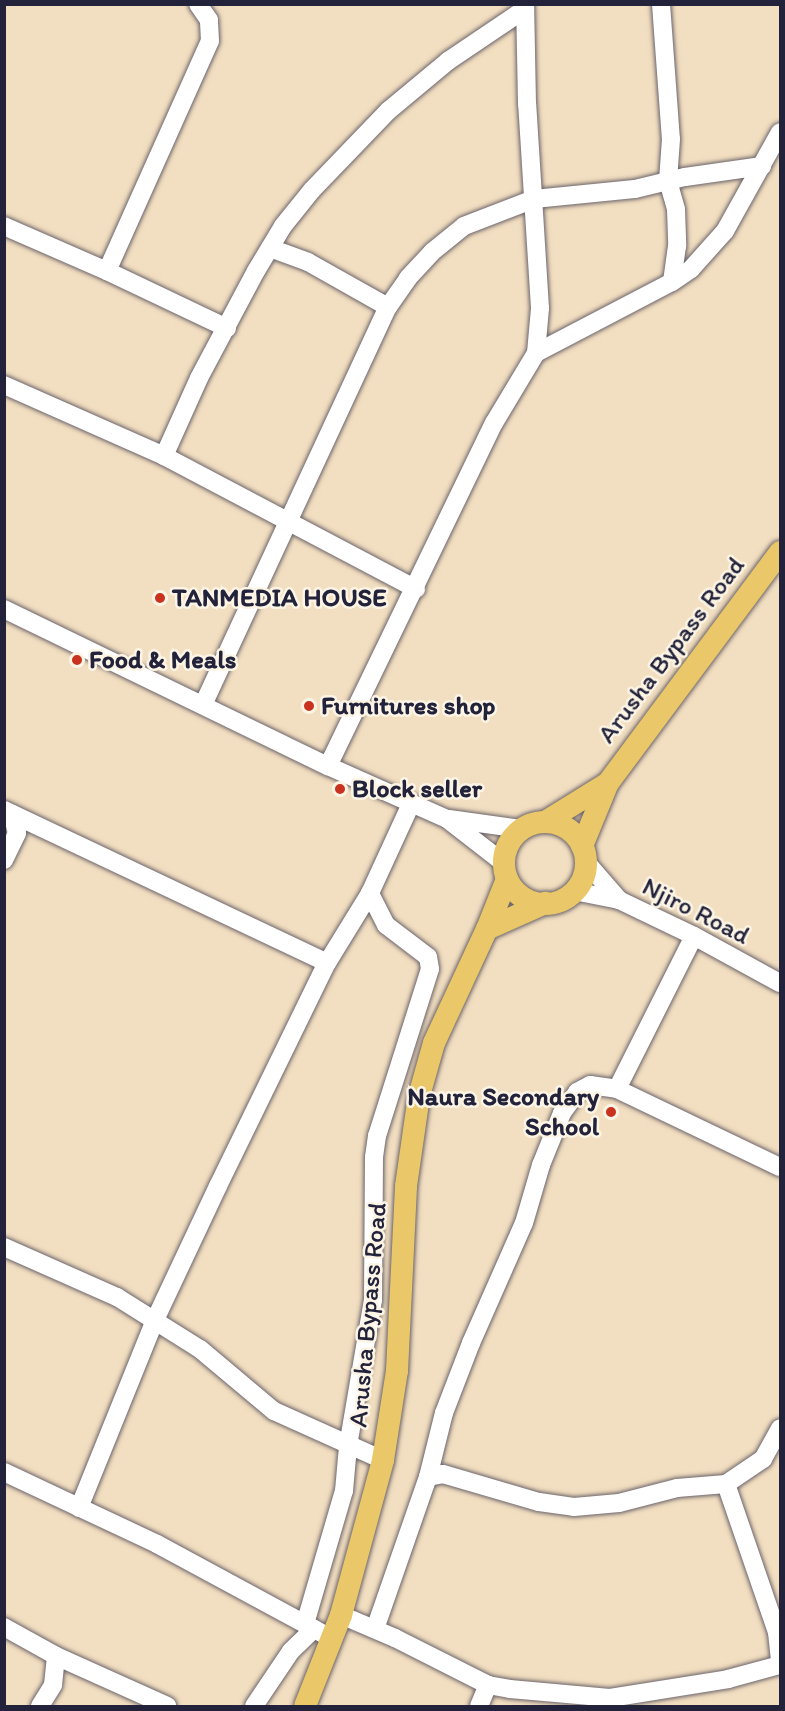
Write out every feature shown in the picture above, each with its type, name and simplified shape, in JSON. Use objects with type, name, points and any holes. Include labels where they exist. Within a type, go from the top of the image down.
[{"type":"main road","name":"Arusha Bypass Road","points":[[574,891],[580,883],[584,854],[608,783],[780,552]]},
{"type":"main road","name":"Arusha Bypass Road","points":[[305,1707],[317,1631],[341,1615],[383,1460],[398,1371],[406,1186],[419,1096],[434,1043],[487,929],[506,871],[512,838],[522,829],[544,822],[608,783]]},
{"type":"main road","points":[[544,822],[567,828],[584,854]]},
{"type":"main road","points":[[506,871],[523,897],[545,903]]},
{"type":"main road","points":[[487,929],[545,903],[556,902],[574,891]]},
{"type":"street","points":[[107,271],[210,41],[209,20],[198,4]]},
{"type":"street","points":[[661,4],[671,139],[668,181],[676,209],[677,246],[672,282]]},
{"type":"street","points":[[328,766],[416,589],[494,423],[536,353],[540,308],[525,7]]},
{"type":"street","points":[[164,456],[199,378],[283,226],[312,190],[388,111],[448,61],[525,7]]},
{"type":"street","points":[[536,353],[672,282],[709,251],[724,231],[780,132]]},
{"type":"street","points":[[203,705],[270,558],[291,521],[388,308],[408,278],[432,252],[464,226],[534,199],[635,189],[668,181],[762,166]]},
{"type":"street","points":[[4,226],[107,271],[227,328]]},
{"type":"street","points":[[270,248],[308,262],[388,308]]},
{"type":"street","points":[[4,385],[164,456],[416,589]]},
{"type":"street","points":[[4,609],[411,804],[447,819],[522,829]]},
{"type":"street","points":[[79,1508],[155,1320],[327,963],[370,893],[411,804]]},
{"type":"street","points":[[8,812],[327,963]]},
{"type":"street","points":[[4,860],[17,833],[8,812]]},
{"type":"street","points":[[447,819],[506,871]]},
{"type":"street","name":"Njiro Road","points":[[584,854],[619,900]]},
{"type":"street","name":"Njiro Road","points":[[574,891],[619,900],[694,936],[780,983]]},
{"type":"street","points":[[254,1707],[291,1651],[317,1631],[344,1491],[348,1446],[373,1300],[374,1157],[377,1136],[430,969],[428,957],[386,925],[370,893]]},
{"type":"street","points":[[617,1089],[694,936]]},
{"type":"street","points":[[375,1629],[428,1477],[444,1413],[471,1343],[524,1223],[541,1165],[562,1113],[578,1092],[590,1084],[617,1089],[780,1167]]},
{"type":"street","points":[[4,1247],[117,1297],[200,1349],[274,1412],[383,1460]]},
{"type":"street","points":[[428,1477],[443,1474],[539,1502],[574,1507],[619,1503],[700,1484],[726,1484],[763,1459],[780,1428]]},
{"type":"street","points":[[4,1472],[157,1544],[278,1607],[317,1631]]},
{"type":"street","points":[[341,1615],[375,1629],[488,1685],[610,1698],[728,1679],[780,1664],[777,1632],[726,1484]]},
{"type":"street","points":[[4,1627],[56,1656],[167,1707]]},
{"type":"street","points":[[40,1707],[53,1685],[56,1656]]},
{"type":"street","points":[[479,1707],[488,1685]]},
{"type":"place","name":"TANMEDIA HOUSE","points":[[160,598]]},
{"type":"place","name":"Food & Meals","points":[[77,660]]},
{"type":"place","name":"Furnitures shop","points":[[309,706]]},
{"type":"place","name":"Block seller","points":[[340,789]]},
{"type":"place","name":"Naura Secondary School","points":[[611,1112]]}]
